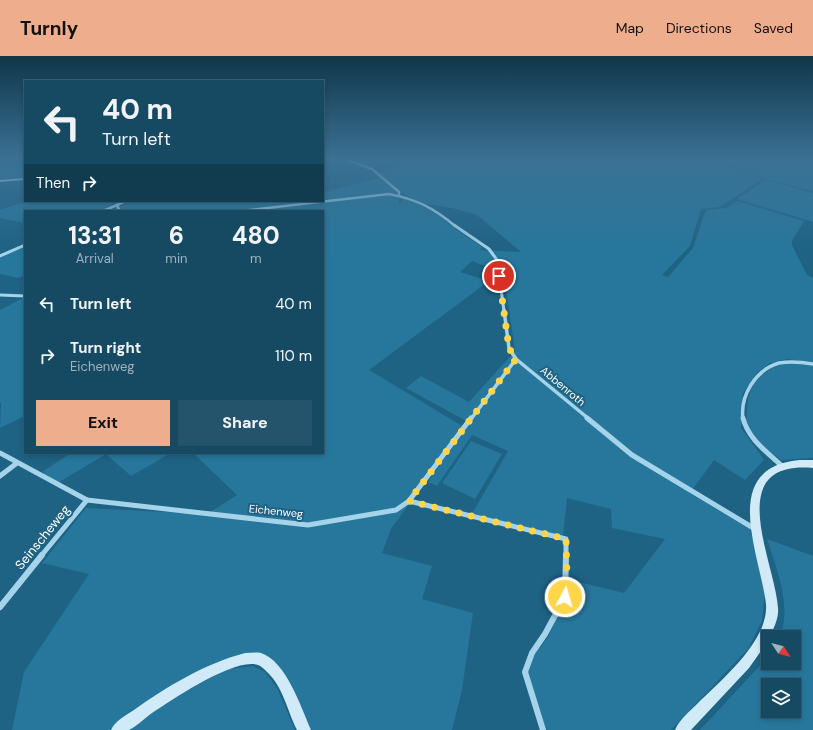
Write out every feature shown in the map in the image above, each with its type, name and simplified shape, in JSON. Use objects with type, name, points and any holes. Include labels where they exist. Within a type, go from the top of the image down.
[{"type":"main road","points":[[682,730],[743,665],[764,636],[771,619],[771,598],[755,529],[754,501],[760,482],[774,469],[782,466],[813,464]]},
{"type":"main road","points":[[118,730],[169,695],[215,668],[239,661],[259,659],[272,668],[284,687],[304,730]]},
{"type":"street","points":[[324,201],[399,194],[397,190]]},
{"type":"street","name":"Abbenroth","points":[[399,194],[430,207],[445,216],[456,227],[489,249],[497,260],[509,348],[516,359],[632,455],[755,529]]},
{"type":"street","points":[[105,210],[124,202]]},
{"type":"street","points":[[250,210],[318,202]]},
{"type":"street","points":[[119,204],[117,206],[119,210]]},
{"type":"street","points":[[0,256],[24,245]]},
{"type":"street","points":[[0,295],[24,296]]},
{"type":"street","name":"Eichenweg","points":[[0,453],[87,500],[308,525],[396,510],[409,501],[516,359]]},
{"type":"street","points":[[782,466],[754,440],[745,425],[744,408],[746,395],[761,373],[774,364],[789,361],[813,364]]},
{"type":"street","points":[[0,476],[17,463]]},
{"type":"street","name":"Seinscheweg","points":[[0,607],[87,500]]},
{"type":"street","points":[[409,501],[566,539],[567,579],[565,597],[545,634],[532,653],[525,672],[543,730]]},
{"type":"shaded area","points":[[329,190],[395,190],[398,193],[351,197],[353,199],[393,195],[399,197],[399,206],[403,198],[408,199],[437,213],[454,228],[482,247],[480,250],[521,252],[477,215],[452,208],[422,203],[398,190],[745,190],[720,207],[701,209],[690,246],[662,275],[668,277],[693,248],[707,210],[726,208],[737,201],[804,221],[792,241],[792,245],[807,275],[813,278],[813,362],[787,359],[770,363],[757,373],[743,393],[741,428],[764,460],[745,480],[714,460],[690,493],[750,529],[765,591],[762,621],[748,649],[671,730],[546,730],[528,673],[534,656],[548,637],[567,598],[570,580],[624,593],[665,539],[612,528],[611,509],[567,498],[563,536],[472,514],[508,451],[472,435],[437,486],[428,482],[470,423],[406,388],[421,376],[469,402],[515,351],[504,274],[472,261],[460,272],[489,281],[369,370],[464,427],[391,529],[382,553],[432,566],[422,599],[473,613],[462,690],[452,730],[309,730],[259,653],[242,654],[214,664],[118,723],[110,730],[12,730],[24,672],[89,574],[42,563],[86,508],[207,514],[237,495],[194,454],[324,454],[324,210],[256,210],[310,202],[324,202],[324,192]]},
{"type":"shaded area","points":[[750,190],[804,190],[813,193],[813,222],[737,199]]},
{"type":"shaded area","points":[[24,202],[117,202],[101,210],[24,210],[24,223],[0,218],[0,210]]},
{"type":"shaded area","points":[[128,202],[310,202],[242,210],[116,209]]},
{"type":"shaded area","points":[[24,246],[24,275],[18,278],[0,274],[0,257]]},
{"type":"shaded area","points":[[24,298],[24,416],[0,428],[1,403],[0,310]]},
{"type":"shaded area","points":[[790,362],[813,365],[813,458],[781,460],[766,449],[753,436],[747,425],[748,399],[754,383],[766,372]]},
{"type":"shaded area","points":[[471,441],[502,454],[475,499],[442,483]]},
{"type":"shaded area","points":[[69,454],[106,454],[56,484],[42,472]]},
{"type":"shaded area","points":[[106,454],[169,454],[131,476]]},
{"type":"shaded area","points":[[767,539],[813,556],[813,730],[700,730],[761,665],[761,670],[801,670],[801,630],[782,630],[784,600],[779,576]]},
{"type":"shaded area","points":[[253,666],[265,672],[277,688],[295,730],[126,730],[165,703],[226,669]]},
{"type":"route","points":[[499,276],[509,348],[516,359],[409,501],[566,539],[567,579],[565,597]]}]
